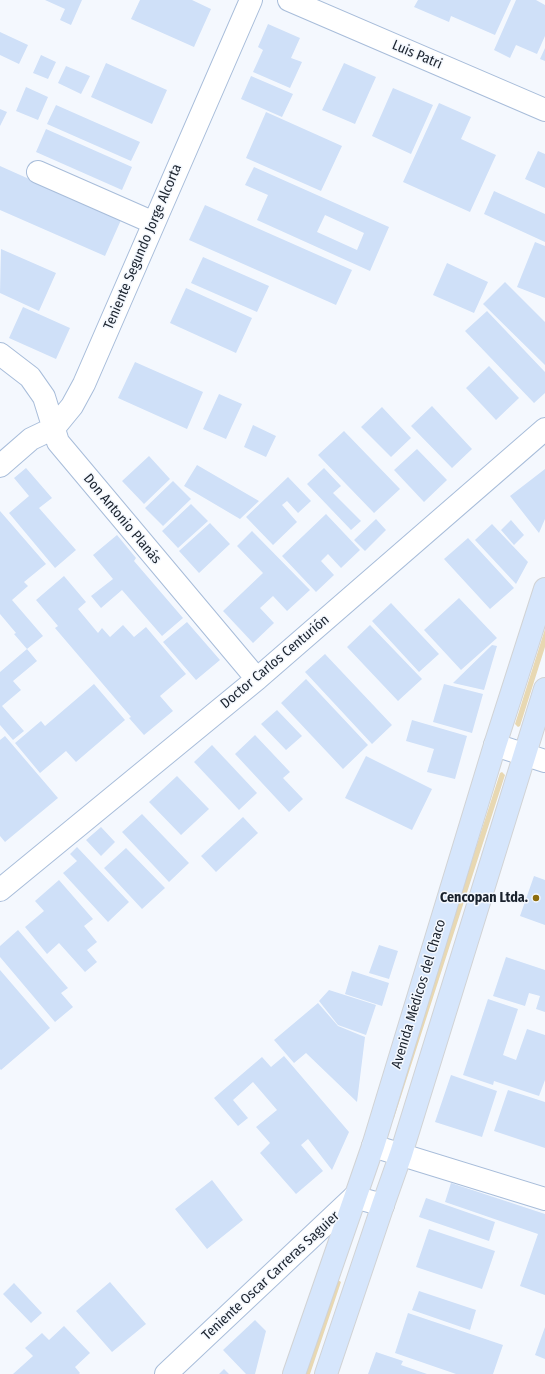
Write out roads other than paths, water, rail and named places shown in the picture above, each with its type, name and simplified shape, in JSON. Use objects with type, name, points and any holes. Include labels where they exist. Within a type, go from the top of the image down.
[{"type":"main road","name":"Avenida Médicos del Chaco","points":[[294,1374],[354,1197],[373,1146],[545,589]]},
{"type":"main road","points":[[326,1374],[401,1154],[545,689]]},
{"type":"street","name":"Teniente Segundo Jorge Alcorta","points":[[0,466],[31,439],[54,428],[72,406],[84,384],[251,0]]},
{"type":"street","name":"Luis Patri","points":[[290,0],[545,110]]},
{"type":"street","points":[[38,172],[154,223]]},
{"type":"street","name":"Don Antonio Planás","points":[[0,354],[30,377],[44,397],[58,442],[257,679]]},
{"type":"street","name":"Doctor Carlos Centurión","points":[[0,890],[257,679],[545,429]]},
{"type":"street","points":[[496,745],[545,761]]},
{"type":"street","points":[[373,1146],[545,1199]]},
{"type":"street","points":[[354,1197],[383,1205]]},
{"type":"street","name":"Teniente Oscar Carreras Saguier","points":[[166,1374],[354,1197]]},
{"type":"place","name":"Cencopan Ltda.","points":[[536,898]]}]
